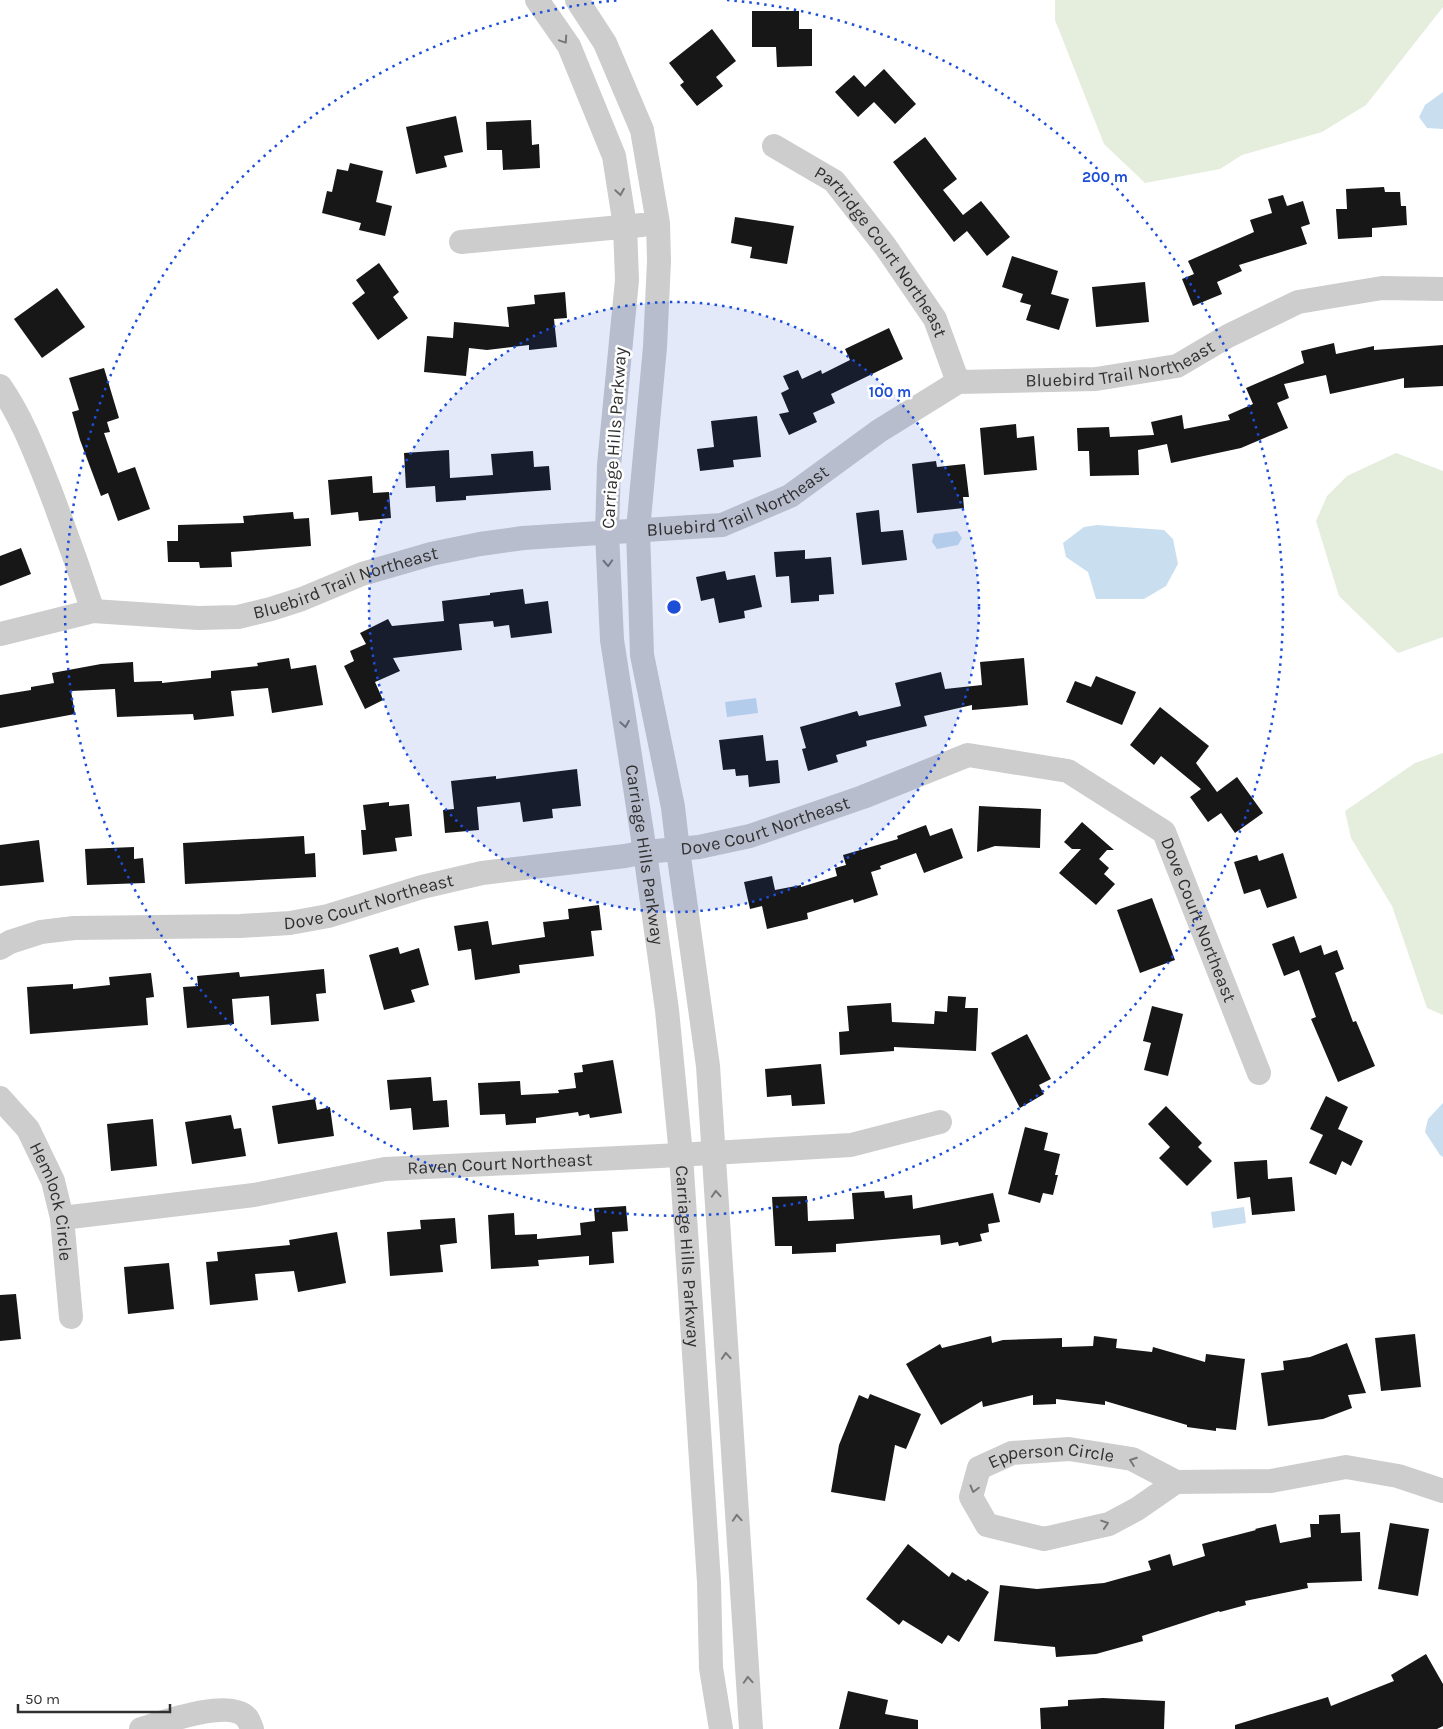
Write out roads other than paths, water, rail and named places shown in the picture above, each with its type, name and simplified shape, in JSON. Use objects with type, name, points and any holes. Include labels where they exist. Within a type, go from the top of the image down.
[{"type":"street","name":"Carriage Hills Parkway","points":[[537,0],[569,46],[614,156],[626,226],[627,280],[609,465],[606,533],[612,640],[667,1010],[681,1155],[709,1582],[711,1668],[721,1729]]},
{"type":"street","name":"Carriage Hills Parkway","points":[[577,0],[605,44],[642,130],[658,223],[659,261],[655,346],[638,530],[642,655],[673,807],[708,1066],[751,1729]]},
{"type":"street","name":"Partridge Court Northeast","points":[[774,146],[834,181],[884,246],[935,319],[958,382]]},
{"type":"street","points":[[461,242],[658,223]]},
{"type":"street","name":"Bluebird Trail Northeast","points":[[0,634],[93,611],[198,618],[238,617],[271,609],[362,574],[432,554],[480,544],[523,538],[722,526],[790,496],[879,431],[958,382],[1096,379],[1177,366],[1228,336],[1298,302],[1382,288],[1443,289]]},
{"type":"street","points":[[0,386],[15,407],[34,451],[68,535],[93,611]]},
{"type":"street","name":"Dove Court Northeast","points":[[0,948],[10,942],[41,932],[74,928],[240,926],[290,923],[328,916],[422,887],[482,873],[699,847],[750,836],[863,797],[968,754],[1068,770],[1164,832],[1259,1073]]},
{"type":"street","name":"Hemlock Circle","points":[[0,1098],[28,1130],[53,1181],[62,1218],[71,1317]]},
{"type":"street","name":"Raven Court Northeast","points":[[62,1218],[254,1195],[385,1169],[851,1145],[940,1122]]},
{"type":"street","name":"Epperson Circle","points":[[1176,1482],[1137,1509],[1109,1524],[1044,1539],[987,1525],[971,1497],[980,1468],[1012,1453],[1069,1449],[1132,1459],[1176,1482],[1271,1481],[1346,1466],[1398,1476],[1443,1491]]},
{"type":"street","points":[[141,1729],[196,1713],[232,1710],[247,1718],[252,1729]]},
{"type":"water","points":[[1443,92],[1443,129],[1427,128],[1419,117],[1425,105]]},
{"type":"water","points":[[1097,525],[1164,530],[1173,539],[1178,564],[1166,586],[1144,599],[1096,599],[1088,572],[1066,557],[1063,543],[1084,527]]},
{"type":"water","points":[[957,531],[962,538],[958,545],[937,549],[932,542],[934,534]]},
{"type":"water","points":[[756,698],[758,713],[727,717],[725,702]]},
{"type":"water","points":[[1443,1103],[1443,1157],[1425,1132],[1428,1119]]},
{"type":"water","points":[[1244,1207],[1246,1223],[1213,1228],[1211,1212]]}]
